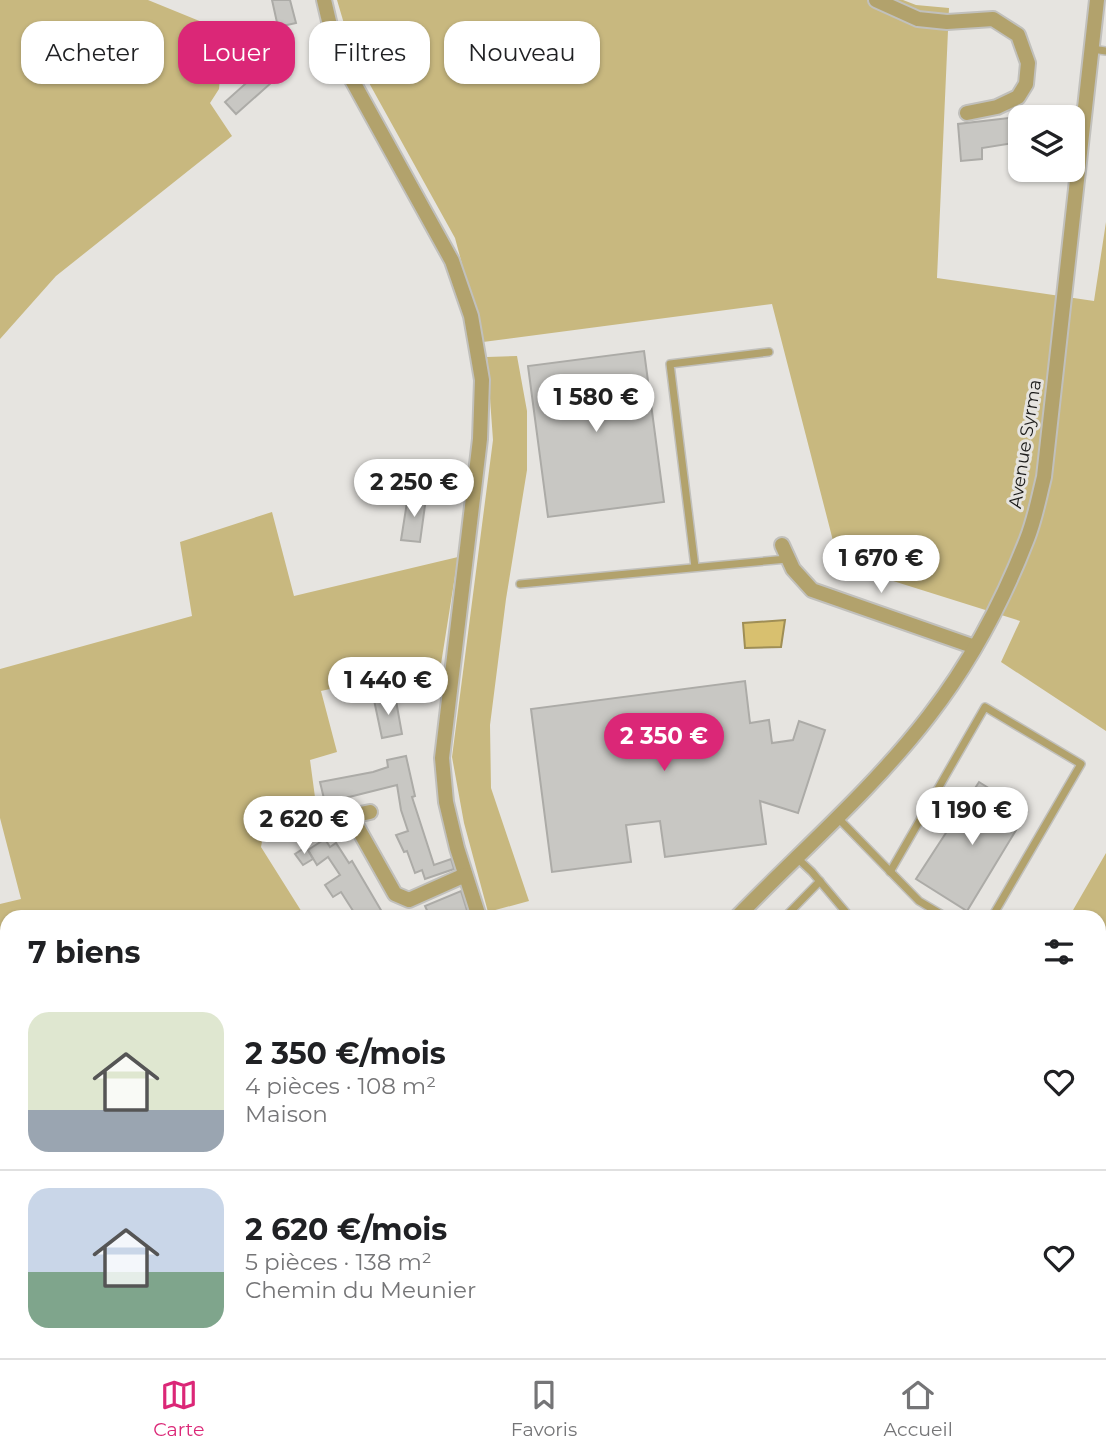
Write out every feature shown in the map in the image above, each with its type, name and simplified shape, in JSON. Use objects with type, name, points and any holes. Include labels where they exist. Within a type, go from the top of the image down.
[{"type":"street","points":[[324,0],[336,51],[452,261],[471,316],[482,380],[480,439],[442,758],[446,802],[477,910]]},
{"type":"street","points":[[876,0],[918,19],[947,22],[993,19],[1018,35],[1028,63],[1026,84],[1018,97],[997,107],[967,113]]},
{"type":"street","name":"Avenue Syrma","points":[[744,910],[902,750],[929,716],[975,647],[1028,538],[1044,477],[1099,50],[1097,0]]},
{"type":"street","points":[[784,552],[812,590],[975,647]]},
{"type":"street","points":[[286,826],[370,812]]},
{"type":"street","points":[[351,816],[395,894],[409,900],[466,875]]},
{"type":"lane","points":[[695,567],[670,364],[769,352]]},
{"type":"lane","points":[[520,584],[695,567],[784,552]]},
{"type":"lane","points":[[890,872],[985,707],[1081,764],[996,910]]},
{"type":"lane","points":[[836,817],[919,901],[934,910]]},
{"type":"lane","points":[[796,857],[844,910]]},
{"type":"lane","points":[[792,910],[820,881]]},
{"type":"shaded area","points":[[0,0],[148,0],[199,21],[178,21],[178,84],[219,84],[210,103],[232,136],[56,276],[0,339]]},
{"type":"shaded area","points":[[337,0],[903,0],[916,5],[949,8],[937,278],[1094,301],[1106,222],[1106,731],[1001,662],[1020,621],[839,564],[772,304],[483,342],[455,238],[370,84],[430,84],[430,21],[343,21]]},
{"type":"shaded area","points":[[517,356],[527,411],[527,470],[506,599],[490,725],[491,788],[529,901],[495,910],[487,910],[464,823],[452,757],[493,440],[487,357]]},
{"type":"shaded area","points":[[272,512],[294,596],[458,557],[441,664],[321,691],[337,752],[310,760],[317,812],[266,820],[261,847],[301,910],[0,910],[0,904],[21,899],[0,818],[0,669],[192,616],[180,542]]},
{"type":"shaded area","points":[[785,620],[781,647],[745,648],[743,623]]},
{"type":"shaded area","points":[[1106,853],[1106,910],[1073,910]]},
{"type":"building","points":[[272,0],[290,0],[296,23],[277,21]]},
{"type":"building","points":[[245,84],[270,84],[236,114],[225,102]]},
{"type":"building","points":[[1008,118],[1008,144],[982,148],[982,159],[961,161],[958,124]]},
{"type":"building","points":[[644,351],[664,502],[548,517],[528,366]]},
{"type":"building","points":[[408,496],[426,498],[420,542],[401,540]]},
{"type":"building","points":[[745,681],[750,723],[769,720],[772,743],[793,740],[799,721],[825,730],[798,813],[760,801],[766,844],[665,857],[660,821],[626,825],[631,862],[552,872],[531,709]]},
{"type":"building","points":[[395,695],[402,734],[382,738],[374,700]]},
{"type":"building","points":[[406,756],[415,796],[412,797],[434,865],[451,859],[454,869],[425,879],[422,870],[415,873],[407,851],[404,852],[396,835],[408,831],[397,785],[325,803],[320,782],[373,772],[388,767],[387,760]]},
{"type":"building","points":[[979,782],[1027,812],[968,910],[916,879]]},
{"type":"building","points":[[325,839],[330,847],[336,843],[349,863],[352,861],[381,910],[353,910],[341,892],[333,897],[325,885],[340,875],[328,857],[317,865],[308,850]]},
{"type":"building","points":[[306,847],[313,859],[303,865],[295,854]]},
{"type":"building","points":[[461,891],[467,910],[427,910],[425,906]]}]
